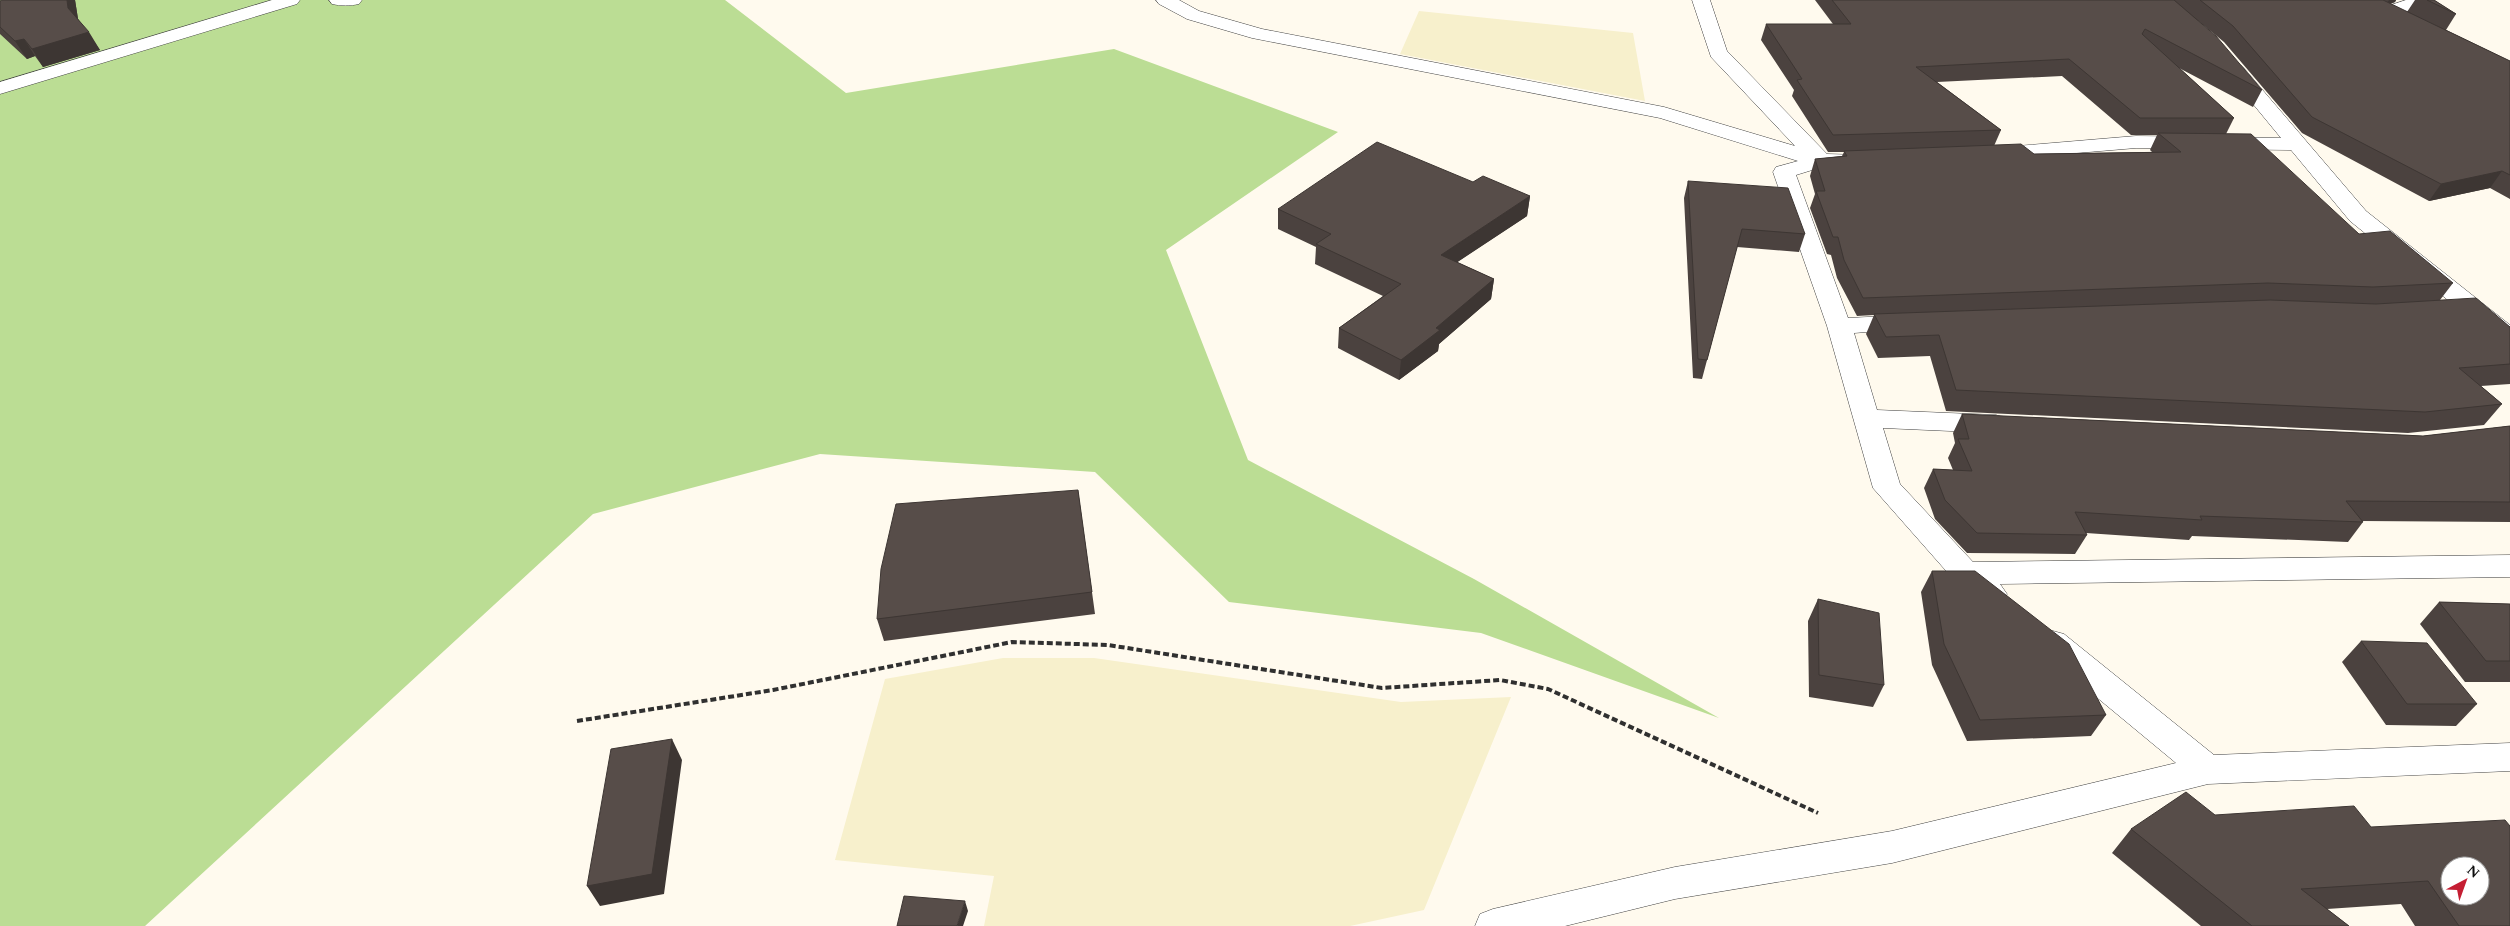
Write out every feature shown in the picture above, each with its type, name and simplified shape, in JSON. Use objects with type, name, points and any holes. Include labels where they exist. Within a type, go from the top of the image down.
[{"type":"street","points":[[0,88],[291,0]]},
{"type":"street","points":[[338,0],[353,0]]},
{"type":"street","points":[[1165,0],[1193,15],[1259,34],[1664,114],[1822,161]]},
{"type":"street","points":[[1701,0],[1718,53],[1822,161]]},
{"type":"street","points":[[2385,14],[2424,0]]},
{"type":"street","points":[[2368,4],[2412,27]]},
{"type":"street","points":[[2222,54],[2358,216],[2510,337]]},
{"type":"street","points":[[1970,155],[2136,142],[2297,144]]},
{"type":"street","points":[[1871,159],[1822,161],[1784,172],[1839,326],[1887,488],[1966,573],[2208,770]]},
{"type":"street","points":[[2435,310],[2472,308]]},
{"type":"street","points":[[1839,326],[1925,322]]},
{"type":"street","points":[[1865,418],[2023,425]]},
{"type":"street","points":[[1966,573],[2510,566]]},
{"type":"street","points":[[1494,926],[1675,883],[1892,847],[2208,770],[2505,763]]},
{"type":"path","points":[[577,721],[773,690],[1012,642],[1108,645],[1382,688],[1500,680],[1548,688],[1819,813]]},
{"type":"shaded area","points":[[1419,11],[1633,33],[1645,101],[1400,54]]},
{"type":"shaded area","points":[[1003,658],[1094,658],[1401,702],[1511,697],[1424,910],[1350,926],[984,926],[994,876],[835,860],[885,679]]},
{"type":"green space","points":[[0,0],[725,0],[846,93],[1114,49],[1338,132],[1166,250],[1248,460],[1474,579],[1719,718],[1481,633],[1229,602],[1095,472],[820,454],[593,514],[145,926],[0,926]]},
{"type":"building","points":[[67,0],[68,8],[89,32],[32,49],[24,39],[15,41],[0,27],[0,1]]},
{"type":"building","points":[[1832,0],[2174,0],[2216,36],[2262,90],[2145,29],[2142,34],[2234,118],[2140,118],[2069,59],[1916,67],[2001,130],[1833,135],[1797,80],[1802,79],[1766,24],[1851,24]]},
{"type":"building","points":[[2200,0],[2383,0],[2510,61],[2510,175],[2502,171],[2441,184],[2312,117],[2233,26]]},
{"type":"building","points":[[2427,0],[2434,0],[2456,14]]},
{"type":"building","points":[[2158,133],[2251,134],[2359,234],[2390,231],[2453,283],[2373,287],[2268,283],[1863,298],[1844,260],[1838,237],[1833,237],[1816,191],[1825,191],[1815,159],[1847,156],[1844,151],[2021,144],[2034,154],[2181,152]]},
{"type":"building","points":[[1377,142],[1473,182],[1483,176],[1530,196],[1441,255],[1494,279],[1436,328],[1440,330],[1401,360],[1339,328],[1401,284],[1316,244],[1331,234],[1278,209]]},
{"type":"building","points":[[1688,181],[1788,188],[1805,234],[1742,229],[1707,360],[1698,359]]},
{"type":"building","points":[[2476,298],[2510,327],[2510,364],[2459,368],[2502,404],[2425,412],[1956,390],[1939,335],[1886,337],[1874,314],[2270,300],[2376,304]]},
{"type":"building","points":[[1962,414],[2423,436],[2510,426],[2510,502],[2346,501],[2363,522],[2200,516],[2202,520],[2075,512],[2087,535],[1977,533],[1945,500],[1933,469],[1972,471],[1958,439],[1969,439]]},
{"type":"building","points":[[1078,490],[1092,592],[877,619],[881,569],[896,504]]},
{"type":"building","points":[[1932,571],[1975,571],[2069,644],[2106,715],[1980,720],[1944,644]]},
{"type":"building","points":[[1818,599],[1879,613],[1884,685],[1819,675]]},
{"type":"building","points":[[2439,602],[2510,604],[2510,661],[2486,661]]},
{"type":"building","points":[[2361,641],[2427,643],[2477,704],[2407,704]]},
{"type":"building","points":[[672,739],[652,874],[587,886],[611,749]]},
{"type":"building","points":[[2186,792],[2215,815],[2354,806],[2371,827],[2505,820],[2510,826],[2510,926],[2459,926],[2445,906],[2490,906],[2490,856],[2440,856],[2440,898],[2428,881],[2301,889],[2349,926],[2252,926],[2131,829]]},
{"type":"building","points":[[904,896],[965,901],[957,926],[897,926]]}]
